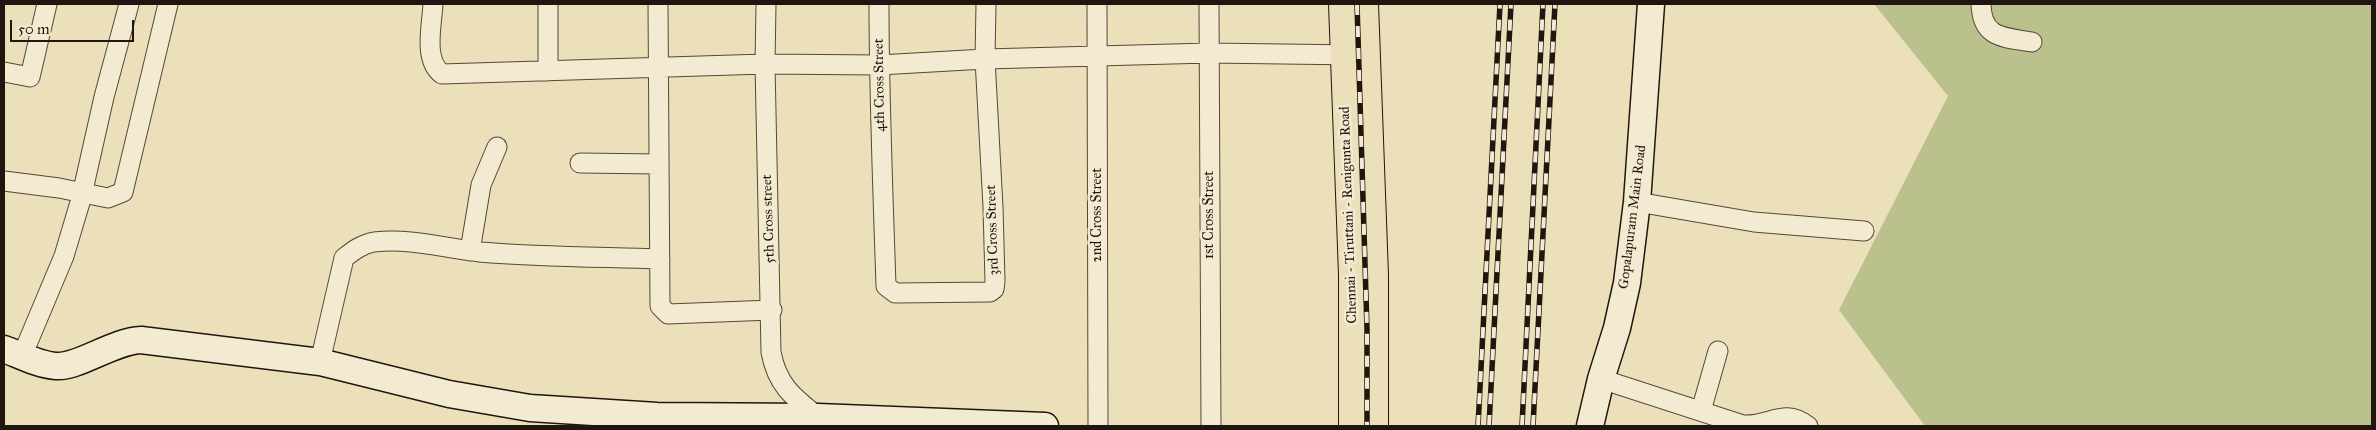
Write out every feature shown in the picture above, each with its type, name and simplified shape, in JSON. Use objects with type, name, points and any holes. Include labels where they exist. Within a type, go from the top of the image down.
[{"type":"highway","name":"Chennai - Tiruttani - Renigunta Road","points":[[1342,4],[1355,55],[1374,275],[1374,426]]},
{"type":"highway","name":"Chennai - Tiruttani - Renigunta Road","points":[[1353,426],[1355,55],[1364,4]]},
{"type":"street","points":[[4,72],[30,77],[47,4]]},
{"type":"street","points":[[129,4],[104,97],[83,193],[64,256],[13,353],[55,366],[70,365],[128,340],[141,340],[320,362],[449,394],[530,408],[657,416],[818,417],[1045,426]]},
{"type":"street","points":[[4,181],[59,188],[108,198],[118,195],[125,186],[168,4]]},
{"type":"street","points":[[432,4],[431,60],[435,69],[442,74],[548,72],[659,66],[765,64],[879,65],[1097,55],[1209,53],[1355,55]]},
{"type":"street","points":[[548,4],[548,72]]},
{"type":"street","points":[[658,4],[660,306],[668,314],[772,310]]},
{"type":"street","name":"5th Cross street","points":[[766,4],[765,64],[772,310],[771,352],[774,369],[789,393],[818,417]]},
{"type":"street","name":"4th Cross Street","points":[[879,4],[881,166]]},
{"type":"street","points":[[985,59],[986,4]]},
{"type":"street","name":"2nd Cross Street","points":[[1097,4],[1098,426]]},
{"type":"street","name":"1st Cross Street","points":[[1209,4],[1210,426]]},
{"type":"street","name":"Gopalapuram Main Road","points":[[1590,426],[1627,283],[1637,202],[1651,4]]},
{"type":"street","points":[[1981,4],[1981,16],[1988,29],[1997,36],[2032,42]]},
{"type":"street","name":"3rd Cross Street","points":[[881,166],[886,286],[888,290],[895,293],[986,293],[994,289],[994,207],[985,59]]},
{"type":"street","points":[[470,250],[481,185],[497,147]]},
{"type":"street","points":[[580,163],[660,164]]},
{"type":"street","points":[[1637,202],[1754,222],[1864,230]]},
{"type":"street","points":[[320,362],[344,258],[354,250],[371,242],[397,240],[429,242],[470,250],[660,259]]},
{"type":"street","points":[[1701,411],[1718,351]]},
{"type":"street","points":[[1601,379],[1743,425],[1752,426],[1780,416],[1793,418],[1808,426]]},
{"type":"green space","points":[[1874,4],[2372,4],[2372,426],[1925,426],[1839,310],[1948,96]]},
{"type":"railway","points":[[1357,4],[1367,329],[1367,426]]},
{"type":"railway","points":[[1478,426],[1500,4]]},
{"type":"railway","points":[[1489,426],[1511,4]]},
{"type":"railway","points":[[1522,426],[1543,4]]},
{"type":"railway","points":[[1533,426],[1555,4]]}]
